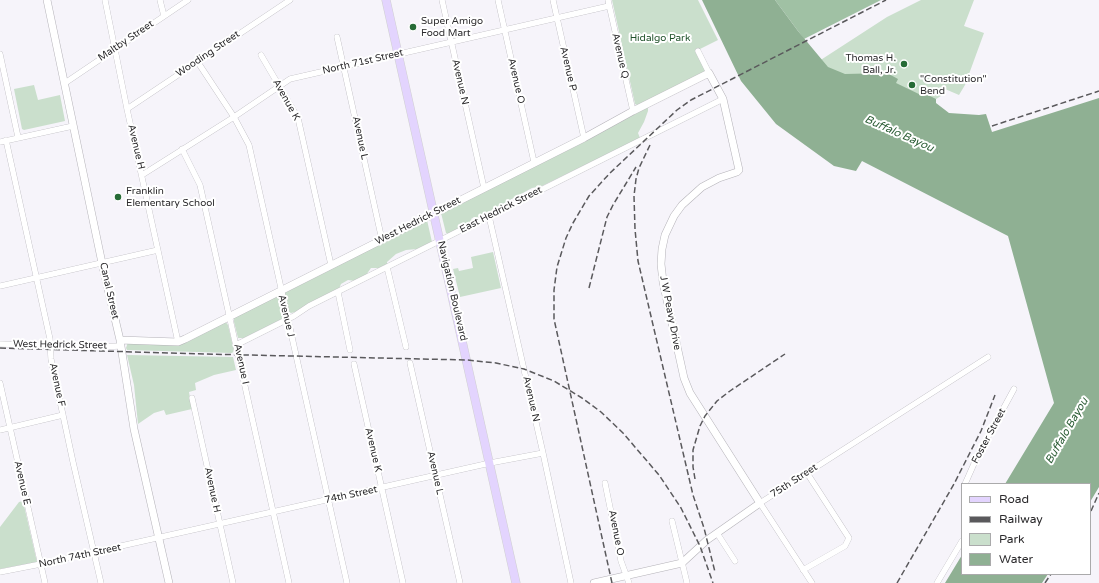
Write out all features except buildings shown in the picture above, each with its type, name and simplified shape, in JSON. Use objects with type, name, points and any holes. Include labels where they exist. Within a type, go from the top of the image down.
[{"type":"main road","name":"Navigation Boulevard","points":[[386,0],[441,240],[516,583]]},
{"type":"street","name":"Canal Street","points":[[47,0],[120,343],[134,429],[169,583]]},
{"type":"street","name":"Avenue H","points":[[105,0],[127,109],[178,342]]},
{"type":"street","points":[[160,0],[164,16]]},
{"type":"street","name":"Maltby Street","points":[[65,83],[188,0]]},
{"type":"street","name":"Wooding Street","points":[[127,109],[290,0]]},
{"type":"street","name":"Avenue N","points":[[442,0],[484,188]]},
{"type":"street","name":"Avenue O","points":[[498,0],[534,162]]},
{"type":"street","name":"Avenue P","points":[[553,0],[584,138]]},
{"type":"street","name":"North 71st Street","points":[[142,176],[234,117],[290,78],[556,18],[608,3]]},
{"type":"street","name":"Avenue Q","points":[[608,3],[633,111]]},
{"type":"street","name":"Avenue L","points":[[337,37],[382,240]]},
{"type":"street","name":"J W Peavy Drive","points":[[698,51],[723,99],[739,170],[708,183],[682,205],[670,224],[662,249],[661,264],[663,282],[684,378],[690,393],[812,583]]},
{"type":"street","points":[[0,54],[18,137]]},
{"type":"street","name":"Avenue K","points":[[261,56],[298,118],[331,265]]},
{"type":"street","name":"Avenue J","points":[[196,62],[234,117],[248,145],[346,583]]},
{"type":"street","name":"West Hedrick Street","points":[[0,344],[96,347],[120,343],[178,342],[213,326],[229,316],[434,214],[709,73]]},
{"type":"street","name":"East Hedrick Street","points":[[236,345],[287,320],[309,306],[723,99]]},
{"type":"street","points":[[3,141],[73,126]]},
{"type":"street","name":"Avenue F","points":[[3,141],[36,278],[50,345],[51,359],[101,583]]},
{"type":"street","name":"Avenue I","points":[[182,150],[200,184],[289,583]]},
{"type":"street","name":"Avenue N","points":[[489,216],[571,583]]},
{"type":"street","points":[[0,286],[158,250]]},
{"type":"street","points":[[388,267],[406,347]]},
{"type":"street","points":[[338,292],[350,350]]},
{"type":"street","name":"75th Street","points":[[594,583],[628,580],[682,563],[707,540],[760,503],[988,356]]},
{"type":"street","name":"Avenue L","points":[[410,363],[460,583]]},
{"type":"street","name":"Avenue K","points":[[354,364],[403,583]]},
{"type":"street","name":"Avenue E","points":[[0,383],[45,583]]},
{"type":"street","name":"Foster Street","points":[[965,483],[977,457],[1014,389]]},
{"type":"street","name":"Avenue H","points":[[192,398],[234,583]]},
{"type":"street","points":[[0,430],[63,415]]},
{"type":"street","name":"74th Street","points":[[159,538],[543,453]]},
{"type":"street","points":[[803,570],[845,546],[849,540],[807,473]]},
{"type":"street","name":"Avenue O","points":[[605,483],[621,561],[628,580]]},
{"type":"street","points":[[672,521],[687,583]]},
{"type":"street","points":[[717,533],[735,561]]},
{"type":"street","name":"North 74th Street","points":[[0,572],[159,538]]},
{"type":"street","points":[[937,583],[961,543]]},
{"type":"green space","name":"Hidalgo Park","points":[[612,0],[698,0],[718,40],[696,51],[706,72],[639,106],[635,104]]},
{"type":"green space","points":[[921,0],[974,0],[964,26],[984,33],[965,85],[959,95],[945,89],[944,94],[919,110],[816,63],[887,17]]},
{"type":"green space","points":[[34,85],[38,100],[60,95],[65,121],[24,130],[22,129],[14,89]]},
{"type":"green space","points":[[648,107],[644,122],[638,133],[640,138],[542,186],[532,188],[485,215],[477,218],[474,217],[471,219],[472,221],[449,234],[446,233],[441,213]]},
{"type":"green space","points":[[427,220],[432,242],[417,249],[406,250],[396,254],[387,262],[387,264],[379,268],[371,268],[366,275],[355,281],[348,280],[341,284],[339,289],[295,312],[289,312],[284,292]]},
{"type":"green space","points":[[493,252],[501,288],[460,297],[453,269],[458,268],[459,271],[473,268],[471,257]]},
{"type":"green space","points":[[277,296],[283,316],[282,319],[244,338],[238,338],[234,317]]},
{"type":"green space","points":[[225,321],[228,325],[234,351],[232,353],[127,350],[126,348],[128,342],[172,343]]},
{"type":"green space","points":[[127,355],[233,357],[236,370],[214,375],[195,383],[196,390],[189,392],[192,409],[166,415],[164,410],[154,413],[138,424],[134,385]]},
{"type":"green space","points":[[23,501],[37,562],[0,569],[0,527],[19,502]]},
{"type":"shaded area","points":[[775,0],[881,0],[804,39]]},
{"type":"water","name":"Buffalo Bayou","points":[[702,0],[775,0],[828,67],[845,74],[887,73],[898,79],[896,83],[923,96],[924,93],[936,99],[936,103],[949,113],[986,114],[992,132],[1099,98],[1099,487],[1091,500],[1091,483],[1006,483],[1054,403],[1008,236],[862,161],[856,171],[834,166],[776,124],[741,81]]},
{"type":"water","points":[[961,557],[961,575],[1047,575],[1042,583],[945,583]]},
{"type":"railway","points":[[612,583],[554,319],[554,290],[557,267],[566,238],[573,223],[589,196],[610,173],[677,110],[691,100],[886,0]]},
{"type":"railway","points":[[992,126],[1099,91]]},
{"type":"railway","points":[[650,145],[639,168],[634,196],[638,261],[693,495],[704,528],[715,572]]},
{"type":"railway","points":[[589,288],[607,217],[636,167]]},
{"type":"railway","points":[[0,348],[467,360],[496,363],[524,369],[554,381],[582,398],[601,412],[623,433],[659,475],[681,508],[700,546],[713,583]]},
{"type":"railway","points":[[695,479],[693,450],[700,426],[705,416],[717,401],[785,354]]},
{"type":"railway","points":[[897,583],[954,484],[981,431],[995,395]]},
{"type":"railway","points":[[1091,511],[1099,493]]},
{"type":"railway","points":[[1045,583],[1050,575]]},
{"type":"place","name":"Super Amigo Food Mart","points":[[413,27]]},
{"type":"place","name":"Thomas H. Ball, Jr.","points":[[904,64]]},
{"type":"place","name":"\"Constitution\" Bend","points":[[912,85]]},
{"type":"place","name":"Franklin Elementary School","points":[[118,197]]}]
